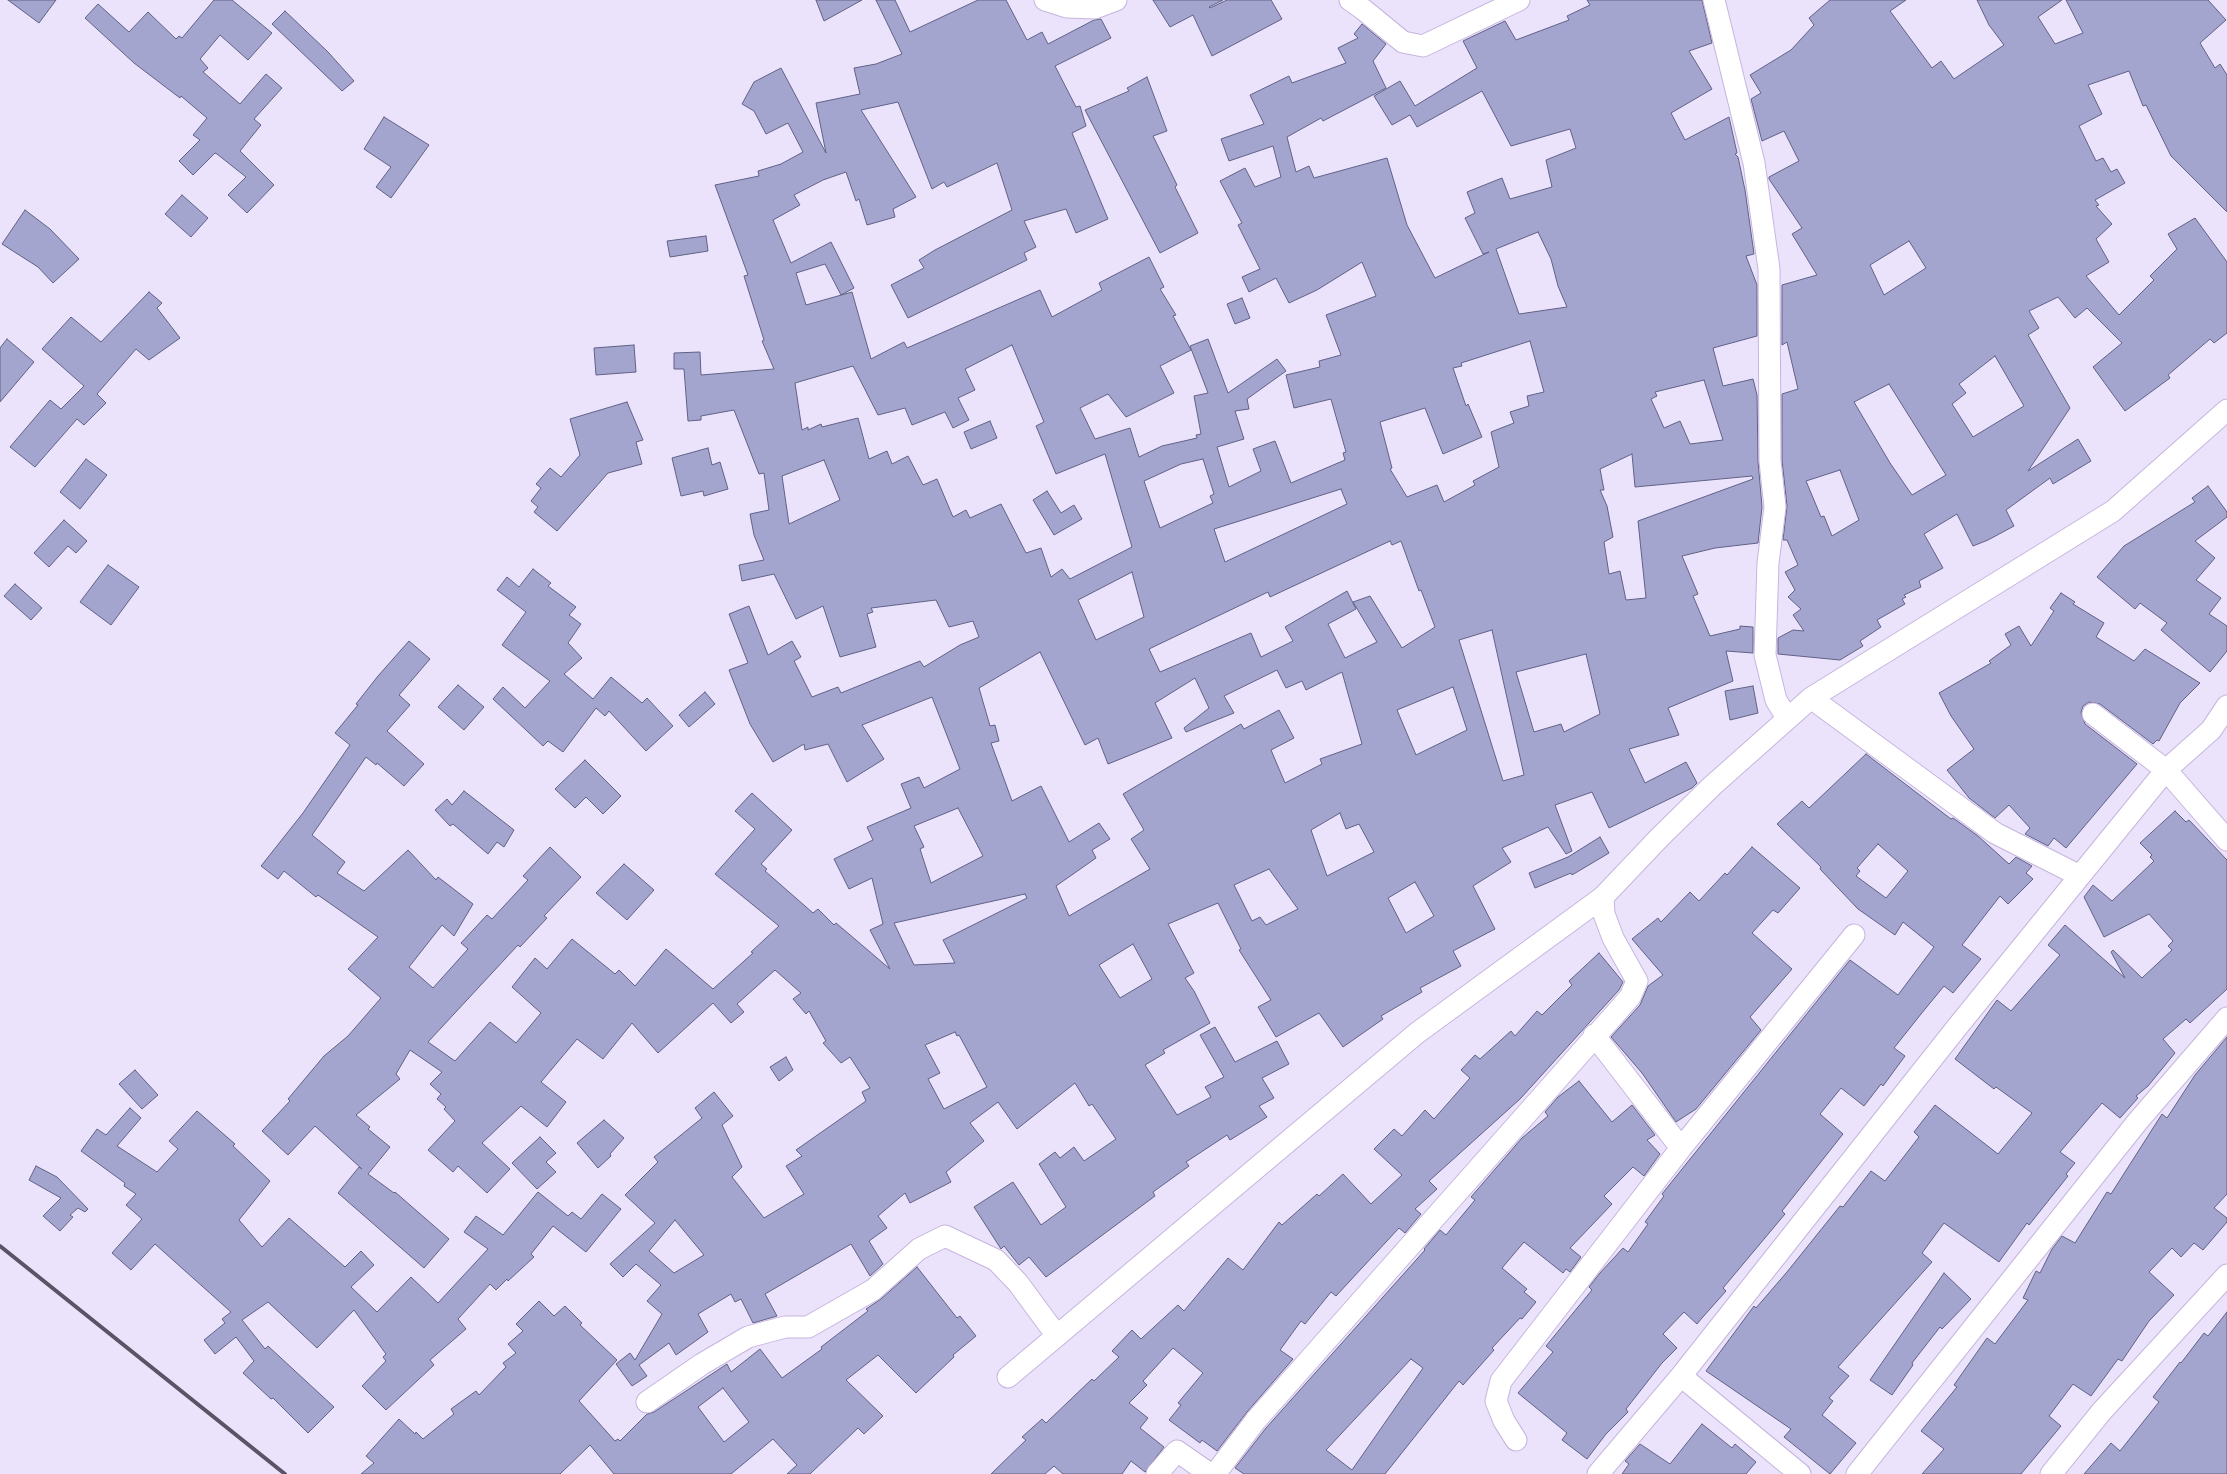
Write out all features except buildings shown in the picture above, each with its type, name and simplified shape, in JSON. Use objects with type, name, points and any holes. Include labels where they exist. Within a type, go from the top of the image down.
[{"type":"street","points":[[1045,0],[1067,7],[1095,8],[1116,0]]},
{"type":"street","points":[[1350,0],[1403,42],[1423,46],[1519,0]]},
{"type":"street","points":[[1714,0],[1754,163],[1769,269],[1770,461],[1775,507],[1768,563],[1765,655],[1776,700],[1787,718]]},
{"type":"street","points":[[1008,1377],[1417,1033],[1603,897],[1660,836],[1705,792],[1811,698],[2114,511],[2227,410]]},
{"type":"street","points":[[1811,698],[1995,833],[2080,876]]},
{"type":"street","points":[[1598,1474],[1681,1376],[1952,1034],[2166,770],[2211,730],[2227,706]]},
{"type":"street","points":[[2094,714],[2166,770],[2227,840]]},
{"type":"street","points":[[1215,1474],[1256,1420],[1630,996],[1637,981],[1613,938],[1604,914],[1603,897]]},
{"type":"street","points":[[1516,1440],[1504,1421],[1496,1401],[1501,1381],[1681,1148],[1854,935]]},
{"type":"street","points":[[1857,1474],[2138,1120],[2227,1018]]},
{"type":"street","points":[[1594,1035],[1681,1148]]},
{"type":"street","points":[[647,1402],[702,1364],[748,1337],[785,1327],[808,1327],[873,1290],[919,1249],[945,1236],[996,1260],[1018,1284],[1057,1336]]},
{"type":"street","points":[[2050,1474],[2102,1411],[2227,1275]]},
{"type":"street","points":[[1681,1376],[1800,1474]]},
{"type":"street","points":[[1158,1474],[1177,1451],[1210,1474]]},
{"type":"railway","points":[[0,1246],[285,1474]]}]
